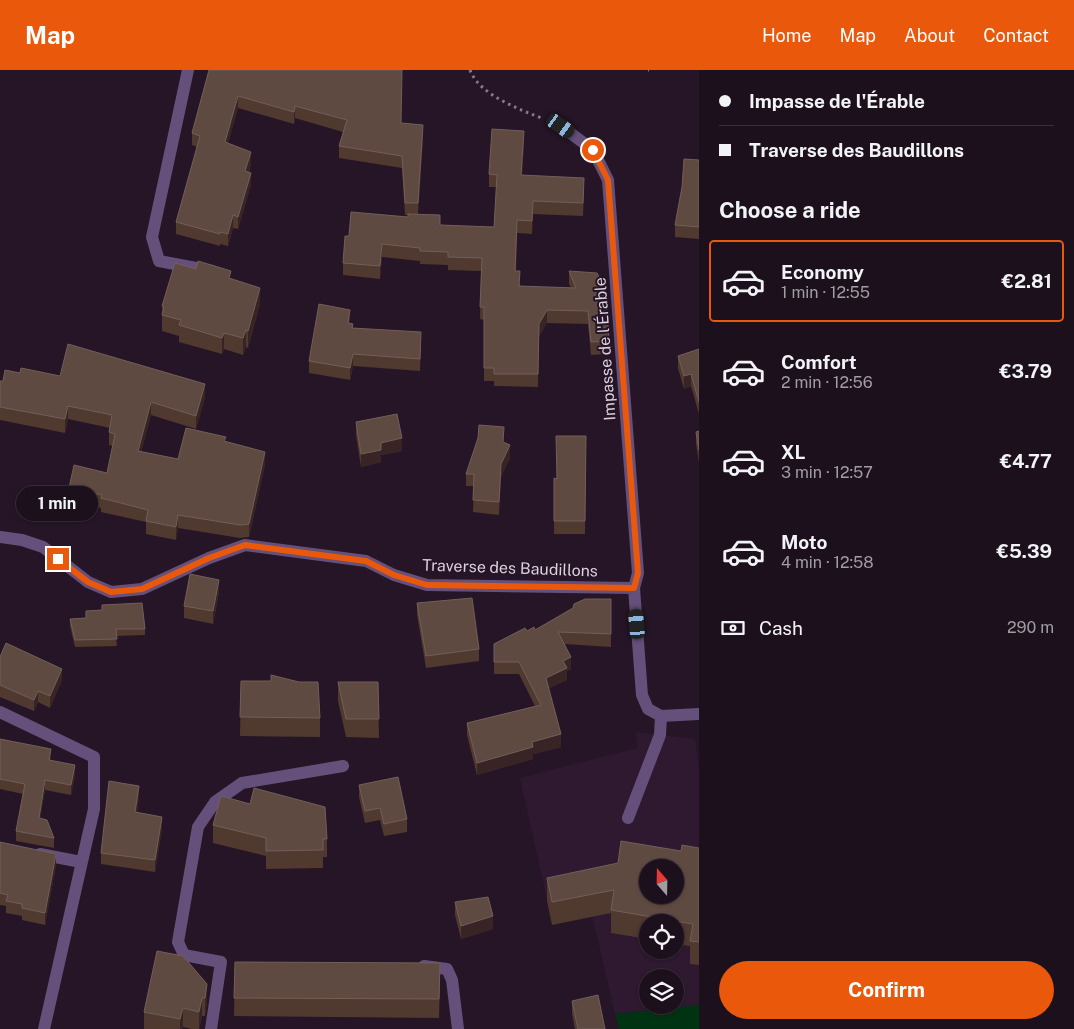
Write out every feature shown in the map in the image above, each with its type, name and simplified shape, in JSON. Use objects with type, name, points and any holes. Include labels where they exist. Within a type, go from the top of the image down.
[{"type":"street","points":[[188,70],[152,237],[159,261],[229,274]]},
{"type":"street","name":"Impasse de l'Érable","points":[[561,126],[593,150],[608,180],[638,573],[634,588]]},
{"type":"street","name":"Traverse des Baudillons","points":[[0,537],[43,547],[88,582],[111,592],[142,589],[209,558],[245,545],[366,561],[394,575],[427,585],[634,588]]},
{"type":"street","points":[[634,588],[642,696],[648,709],[661,716],[699,714]]},
{"type":"street","points":[[0,712],[94,757],[94,809],[44,1029]]},
{"type":"street","points":[[628,818],[660,735],[661,716]]},
{"type":"street","points":[[211,1029],[226,962],[184,955],[178,942],[198,827],[215,802],[242,783],[343,766]]},
{"type":"street","points":[[27,851],[81,862]]},
{"type":"street","points":[[414,966],[446,969],[452,980],[458,1029]]},
{"type":"path","points":[[470,70],[473,78],[505,103],[561,126]]},
{"type":"shaded area","points":[[636,732],[695,739],[699,768],[699,1005],[684,1007],[684,969],[639,969],[639,1011],[615,1014],[586,889],[547,899],[520,778],[637,748]]},
{"type":"green space","points":[[699,1005],[699,1029],[619,1029],[615,1014],[639,1011],[639,1014],[684,1014],[684,1007]]},
{"type":"building","points":[[209,70],[402,70],[401,123],[423,125],[418,203],[405,203],[402,156],[339,146],[347,120],[295,106],[294,112],[238,96],[225,142],[251,152],[245,171],[251,173],[238,217],[233,215],[228,234],[220,232],[220,234],[176,222],[200,136],[192,133]]},
{"type":"building","points":[[492,129],[524,131],[521,175],[584,178],[583,203],[533,201],[532,221],[517,220],[515,271],[520,271],[519,286],[576,288],[569,271],[597,273],[606,291],[609,341],[591,342],[588,311],[547,310],[539,324],[538,374],[494,374],[494,368],[484,368],[484,307],[480,307],[482,258],[448,257],[448,252],[420,251],[420,248],[382,244],[380,266],[343,263],[345,236],[349,236],[351,212],[408,217],[408,214],[440,215],[440,225],[494,227],[497,175],[489,174]]},
{"type":"building","points":[[684,159],[699,160],[699,227],[675,225],[682,187]]},
{"type":"building","points":[[198,261],[231,271],[229,278],[260,288],[248,331],[246,330],[243,338],[224,333],[222,338],[179,325],[181,320],[162,315],[164,307],[162,306],[175,263],[196,269]]},
{"type":"building","points":[[319,304],[350,310],[348,323],[353,324],[352,328],[421,332],[420,359],[353,354],[350,368],[309,361]]},
{"type":"building","points":[[68,344],[205,384],[196,416],[151,402],[138,451],[178,459],[186,428],[226,437],[224,441],[265,452],[249,524],[240,525],[178,515],[176,527],[146,521],[148,510],[101,498],[102,495],[69,488],[74,465],[107,473],[115,434],[109,432],[112,415],[68,406],[65,419],[0,407],[0,381],[3,381],[5,370],[20,373],[21,368],[60,376]]},
{"type":"building","points":[[699,349],[699,402],[691,374],[684,376],[678,356]]},
{"type":"building","points":[[397,414],[402,438],[381,443],[381,450],[361,454],[356,422]]},
{"type":"building","points":[[479,425],[504,427],[503,442],[510,445],[501,464],[499,502],[473,500],[474,474],[466,474],[478,438]]},
{"type":"building","points":[[699,431],[699,450],[696,432]]},
{"type":"building","points":[[556,436],[586,436],[585,521],[554,521],[554,478],[557,479]]},
{"type":"building","points":[[190,574],[219,580],[213,611],[184,606]]},
{"type":"building","points":[[472,598],[479,649],[426,656],[417,603]]},
{"type":"building","points":[[585,599],[611,599],[611,634],[558,632],[571,657],[563,661],[567,668],[546,678],[561,734],[532,742],[533,747],[477,763],[467,723],[541,705],[519,662],[494,662],[494,644],[525,628],[527,631],[534,627],[535,630],[573,608],[574,604]]},
{"type":"building","points":[[142,603],[145,629],[116,629],[117,639],[75,640],[70,619],[86,618],[86,611],[102,610],[102,605]]},
{"type":"building","points":[[6,643],[62,669],[50,696],[38,691],[34,700],[0,685],[0,657]]},
{"type":"building","points":[[271,675],[299,682],[318,682],[320,718],[240,717],[241,681],[271,681]]},
{"type":"building","points":[[338,682],[378,682],[379,719],[346,719]]},
{"type":"building","points":[[0,739],[51,749],[49,760],[75,765],[71,785],[45,780],[39,818],[47,820],[54,838],[16,831],[25,784],[0,779]]},
{"type":"building","points":[[398,777],[407,819],[384,824],[380,808],[365,811],[359,785]]},
{"type":"building","points":[[109,781],[139,786],[135,812],[162,817],[155,860],[101,853]]},
{"type":"building","points":[[254,788],[325,807],[327,839],[323,839],[323,850],[266,851],[266,838],[213,825],[221,796],[250,804]]},
{"type":"building","points":[[621,841],[681,851],[682,845],[699,848],[699,942],[690,941],[693,924],[684,922],[684,914],[639,915],[611,910],[614,890],[552,902],[547,878],[618,863]]},
{"type":"building","points":[[0,842],[56,854],[45,913],[22,908],[22,904],[6,901],[8,895],[0,893]]},
{"type":"building","points":[[488,897],[493,916],[461,926],[455,902]]},
{"type":"building","points":[[157,951],[183,956],[207,984],[205,998],[202,998],[199,1012],[183,1008],[180,1019],[144,1012]]},
{"type":"building","points":[[235,962],[440,963],[439,999],[234,998]]},
{"type":"building","points":[[598,995],[605,1029],[578,1029],[572,1001]]},
{"type":"route","points":[[58,559],[88,582],[111,592],[142,589],[209,558],[245,545],[366,561],[394,575],[427,585],[634,588],[638,573],[608,180],[593,150]]}]
